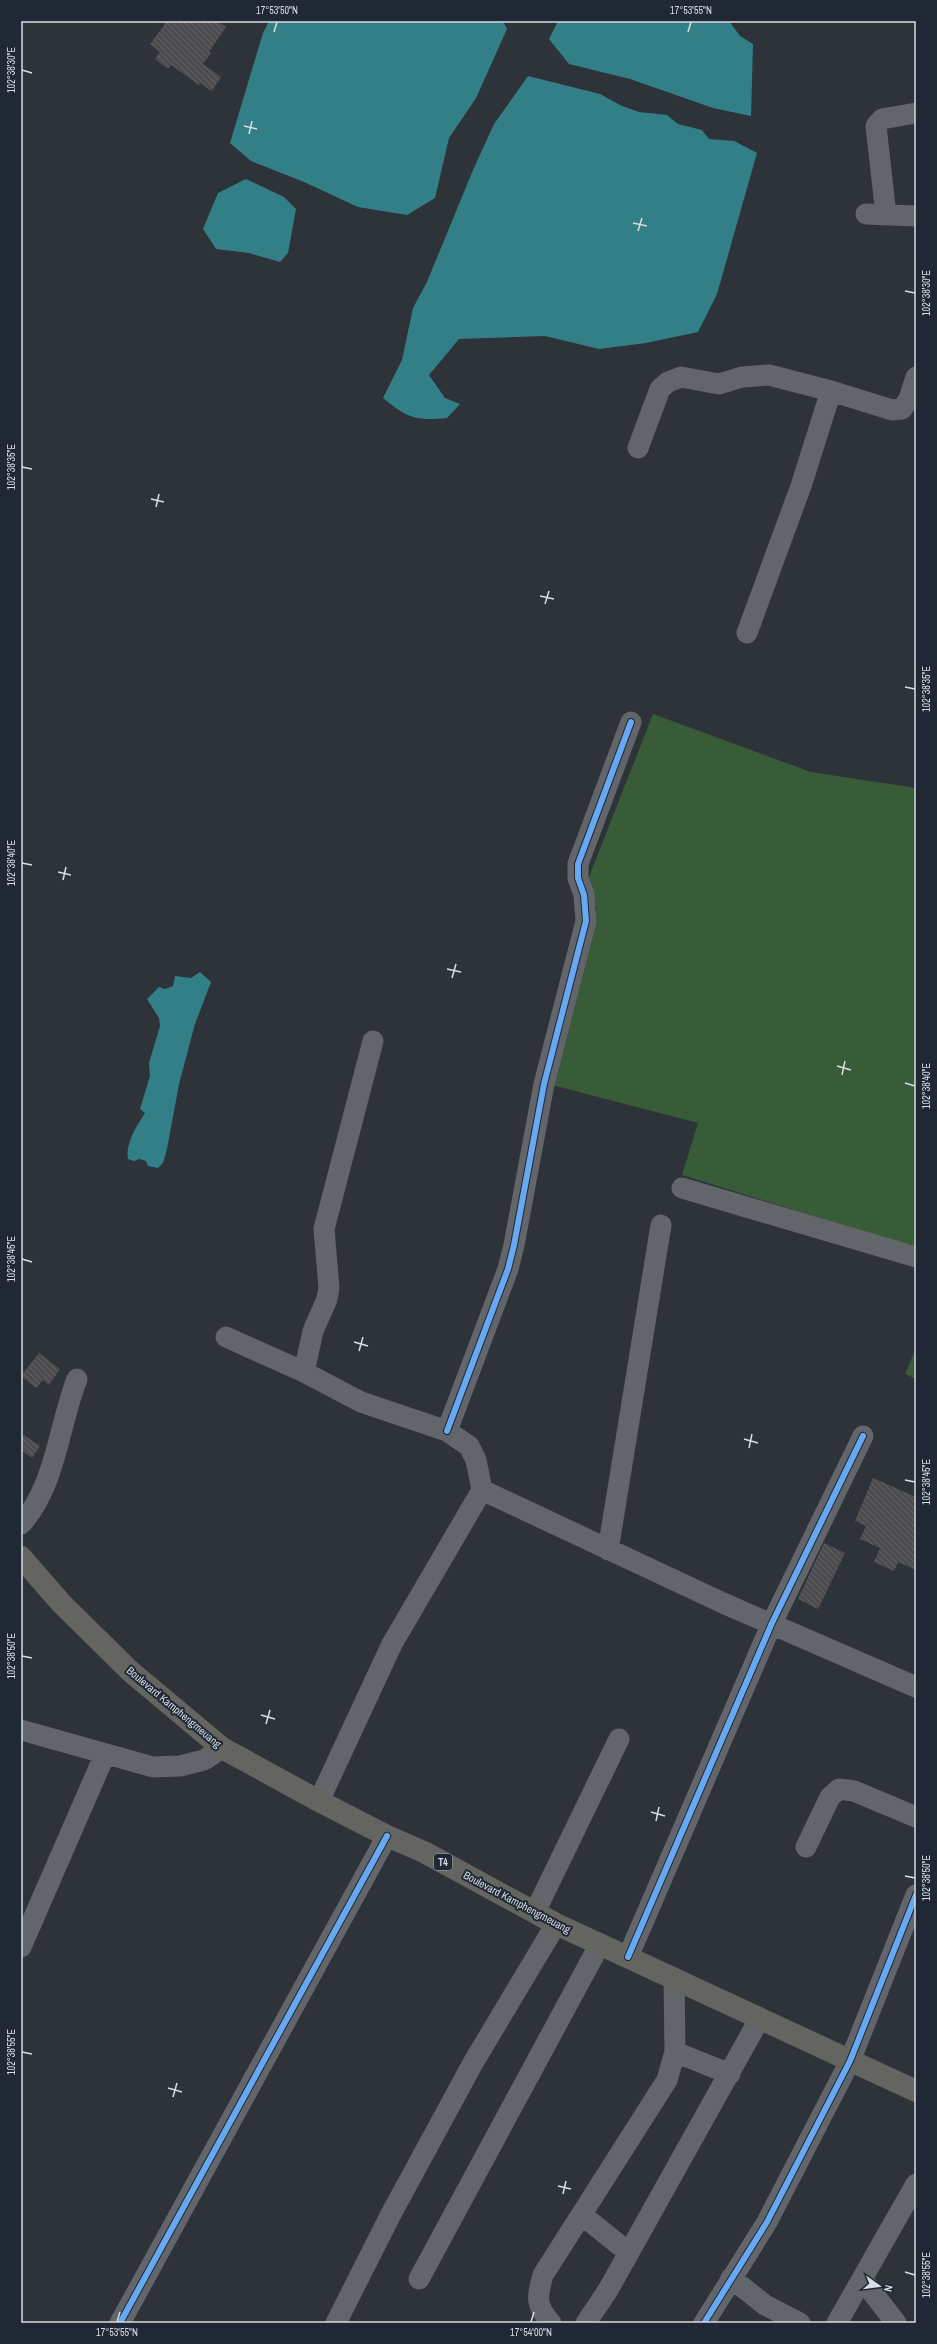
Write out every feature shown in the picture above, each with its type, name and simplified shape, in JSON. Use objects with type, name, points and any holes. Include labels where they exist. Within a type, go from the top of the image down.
[{"type":"main road","name":"Boulevard Kamphengmeuang","points":[[21,1558],[61,1603],[130,1671],[222,1748],[319,1801],[387,1836],[424,1852],[556,1924],[916,2091]]},
{"type":"street","points":[[886,215],[876,126],[882,119],[916,113]]},
{"type":"street","points":[[866,214],[916,216]]},
{"type":"street","points":[[638,448],[660,390],[668,382],[681,377],[719,384],[742,377],[769,375],[831,391],[892,410],[902,409],[909,400],[916,377]]},
{"type":"street","points":[[747,633],[801,486],[831,391]]},
{"type":"street","points":[[447,1431],[508,1269],[514,1245],[544,1084],[586,921],[584,895],[578,878],[578,864],[631,722]]},
{"type":"street","points":[[304,1372],[313,1331],[328,1294],[330,1274],[324,1229],[345,1154],[373,1041]]},
{"type":"street","points":[[682,1188],[916,1257]]},
{"type":"street","points":[[608,1550],[661,1225]]},
{"type":"street","points":[[226,1337],[304,1372],[361,1402],[447,1431],[469,1446],[476,1460],[482,1490],[392,1644],[319,1801]]},
{"type":"street","points":[[21,1524],[30,1514],[42,1494],[77,1379]]},
{"type":"street","points":[[628,1957],[772,1624],[863,1436]]},
{"type":"street","points":[[482,1490],[608,1550],[916,1687]]},
{"type":"street","points":[[21,1730],[153,1767],[180,1766],[204,1760],[222,1748]]},
{"type":"street","points":[[535,1912],[619,1739]]},
{"type":"street","points":[[21,1947],[105,1754]]},
{"type":"street","points":[[806,1847],[830,1797],[839,1789],[854,1791],[916,1817]]},
{"type":"street","points":[[120,2323],[387,1836]]},
{"type":"street","points":[[704,2323],[767,2222],[850,2061],[915,1900]]},
{"type":"street","points":[[336,2323],[391,2214],[472,2063],[556,1924]]},
{"type":"street","points":[[418,2279],[600,1944]]},
{"type":"street","points":[[552,2323],[544,2315],[537,2297],[543,2275],[667,2080],[675,2052],[674,1978]]},
{"type":"street","points":[[586,2323],[608,2290],[760,2018]]},
{"type":"street","points":[[675,2052],[730,2074]]},
{"type":"street","points":[[837,2323],[916,2184]]},
{"type":"street","points":[[582,2215],[628,2252]]},
{"type":"street","points":[[731,2278],[765,2305],[800,2323]]},
{"type":"street","points":[[862,2279],[896,2323]]},
{"type":"green space","points":[[653,714],[811,772],[916,788],[916,1248],[682,1175],[698,1123],[552,1085],[597,908],[585,887]]},
{"type":"green space","points":[[916,1348],[916,1379],[905,1374]]},
{"type":"water","points":[[269,21],[503,21],[507,29],[476,98],[449,138],[435,198],[407,215],[358,207],[304,182],[251,161],[230,143],[263,33]]},
{"type":"water","points":[[558,21],[729,21],[740,36],[753,44],[751,116],[713,108],[630,79],[569,64],[549,39]]},
{"type":"water","points":[[528,76],[600,94],[622,106],[639,112],[667,115],[678,124],[702,130],[709,139],[734,141],[757,153],[717,294],[698,332],[646,343],[599,349],[545,336],[459,339],[429,375],[445,398],[460,404],[447,418],[427,419],[412,417],[399,410],[383,398],[402,360],[413,308],[427,282],[473,170],[494,124]]},
{"type":"water","points":[[246,179],[284,197],[296,209],[288,253],[280,262],[249,253],[216,249],[203,229],[218,193]]},
{"type":"water","points":[[200,972],[211,982],[195,1024],[179,1084],[167,1149],[163,1163],[158,1168],[148,1166],[146,1161],[139,1159],[134,1161],[128,1159],[128,1147],[132,1135],[145,1113],[140,1109],[150,1076],[149,1063],[160,1026],[159,1018],[147,999],[159,987],[165,989],[173,986],[175,976],[191,978]]},
{"type":"building","points":[[167,21],[217,21],[226,27],[209,52],[211,53],[203,64],[221,77],[212,91],[200,83],[199,85],[171,65],[168,69],[155,59],[160,52],[150,44]]},
{"type":"building","points":[[39,1353],[60,1369],[49,1385],[43,1380],[36,1388],[21,1376]]},
{"type":"building","points":[[21,1433],[40,1446],[32,1458],[21,1450]]},
{"type":"building","points":[[873,1478],[916,1497],[916,1570],[898,1562],[894,1571],[874,1562],[880,1548],[860,1539],[866,1526],[855,1521]]},
{"type":"building","points":[[824,1543],[845,1553],[818,1609],[798,1599]]},
{"type":"cycle path","points":[[447,1431],[508,1269],[514,1245],[544,1084],[586,921],[584,895],[578,878],[578,864],[631,722]]},
{"type":"cycle path","points":[[628,1957],[772,1623],[863,1436]]},
{"type":"cycle path","points":[[120,2323],[387,1836]]},
{"type":"cycle path","points":[[704,2323],[767,2222],[850,2061],[916,1895]]}]
